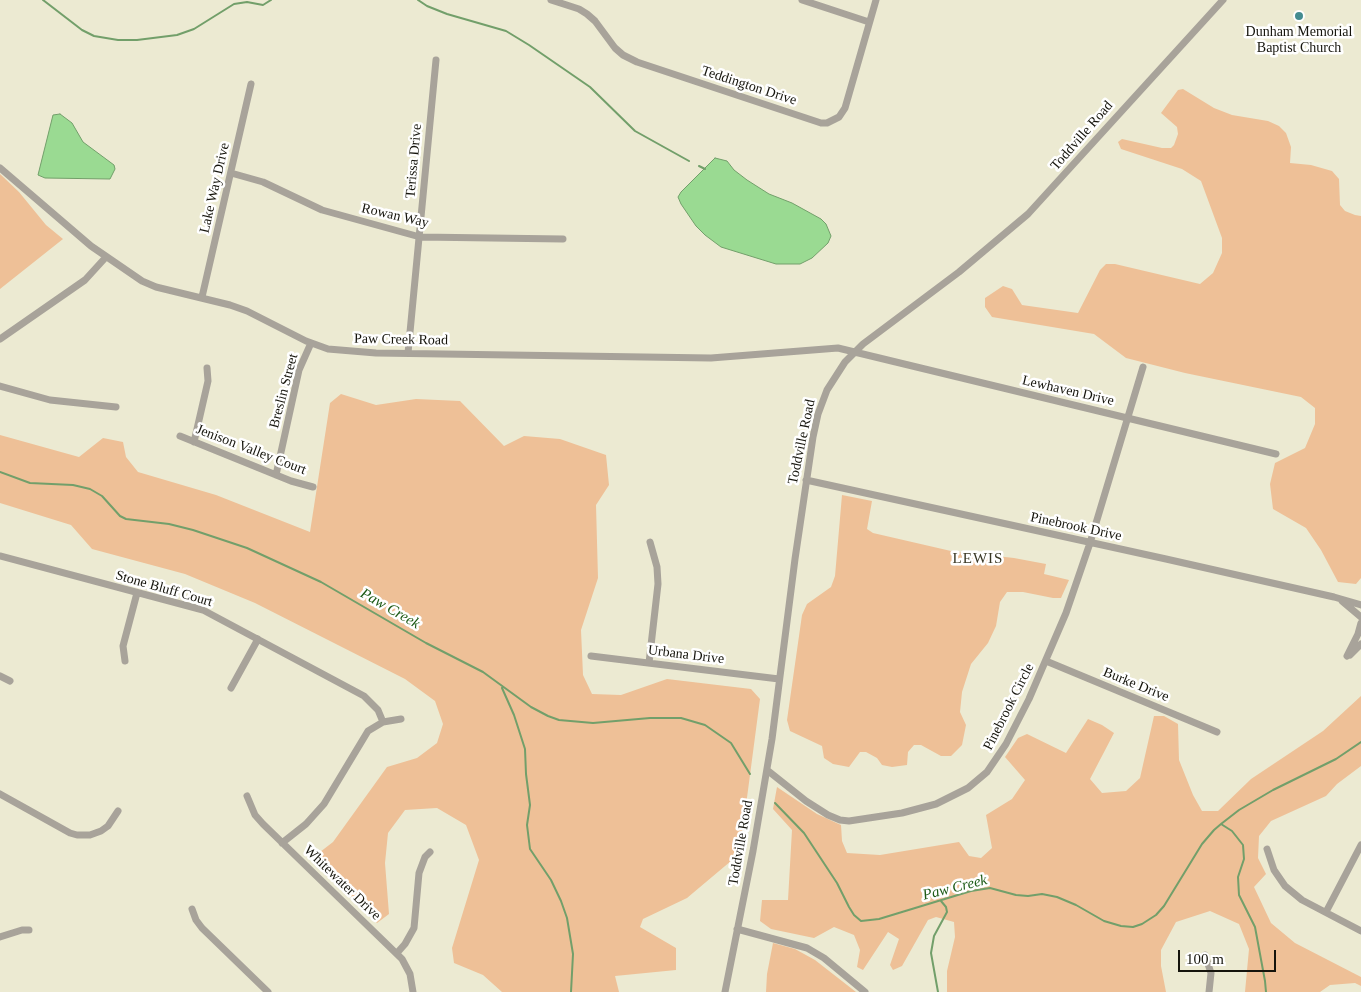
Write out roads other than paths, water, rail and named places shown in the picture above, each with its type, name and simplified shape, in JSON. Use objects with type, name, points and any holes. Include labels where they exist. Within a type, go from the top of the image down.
[{"type":"street","name":"Teddington Drive","points":[[551,0],[588,14],[615,48],[623,55],[637,62],[821,123],[827,123],[836,119],[845,108],[876,0]]},
{"type":"street","points":[[802,0],[869,22]]},
{"type":"street","name":"Toddville Road","points":[[725,992],[767,770],[813,437],[820,406],[835,375],[855,351],[980,255],[1028,214],[1222,0]]},
{"type":"street","name":"Terissa Drive","points":[[408,354],[436,60]]},
{"type":"street","name":"Lake Way Drive","points":[[202,297],[251,84]]},
{"type":"street","name":"Paw Creek Road","points":[[0,168],[106,257],[148,284],[202,297],[247,311],[311,343],[342,352],[711,358],[833,348],[855,351]]},
{"type":"street","name":"Rowan Way","points":[[231,172],[263,182],[322,210],[420,237],[563,239]]},
{"type":"street","points":[[0,339],[92,275],[106,257]]},
{"type":"street","name":"Breslin Street","points":[[276,475],[299,370],[311,343]]},
{"type":"street","name":"Lewhaven Drive","points":[[855,351],[1276,454]]},
{"type":"street","name":"Pinebrook Circle","points":[[767,770],[814,806],[840,820],[868,819],[936,804],[968,788],[978,781],[992,766],[1006,744],[1046,661],[1066,613],[1090,543],[1143,367]]},
{"type":"street","points":[[194,442],[208,381],[207,368]]},
{"type":"street","points":[[0,386],[57,402],[116,407]]},
{"type":"street","name":"Jenison Valley Court","points":[[180,436],[276,475],[313,487]]},
{"type":"street","name":"Pinebrook Drive","points":[[806,480],[1340,599],[1361,606]]},
{"type":"street","points":[[649,664],[658,584],[657,567],[650,542]]},
{"type":"street","name":"Stone Bluff Court","points":[[0,556],[203,610],[364,696],[378,710],[382,722]]},
{"type":"street","points":[[125,661],[123,646],[137,593]]},
{"type":"street","name":"Pinebrook Drive","points":[[1340,599],[1361,617]]},
{"type":"street","points":[[1361,623],[1348,656],[1361,644]]},
{"type":"street","points":[[231,688],[258,639]]},
{"type":"street","name":"Urbana Drive","points":[[591,656],[779,679]]},
{"type":"street","name":"Burke Drive","points":[[1046,661],[1217,732]]},
{"type":"street","points":[[0,676],[10,682]]},
{"type":"street","points":[[282,843],[306,824],[318,811],[343,774],[368,731],[382,722],[401,719]]},
{"type":"street","points":[[0,794],[77,835],[90,835],[101,831],[108,826],[118,811]]},
{"type":"street","name":"Whitewater Drive","points":[[247,796],[256,815],[282,843],[397,953],[410,974],[413,992]]},
{"type":"street","points":[[1326,912],[1361,845]]},
{"type":"street","points":[[1268,849],[1274,870],[1285,886],[1302,900],[1361,931]]},
{"type":"street","points":[[397,953],[405,944],[414,928],[420,874],[425,857],[430,852]]},
{"type":"street","points":[[192,910],[202,928],[268,992]]},
{"type":"street","points":[[737,929],[807,948],[824,958],[865,992]]},
{"type":"street","points":[[0,936],[22,930],[30,930]]},
{"type":"street","points":[[1205,955],[1211,973],[1209,992]]},
{"type":"waterway","points":[[43,0],[82,30],[94,36],[118,40],[137,40],[177,35],[194,29],[234,4],[247,2],[263,5],[271,0]]},
{"type":"waterway","points":[[418,0],[447,14],[506,31],[590,87],[635,131],[689,161]]},
{"type":"waterway","points":[[699,166],[705,169]]},
{"type":"waterway","name":"Paw Creek","points":[[0,472],[30,483],[73,485],[90,489],[102,496],[120,516],[126,519],[169,524],[247,548],[321,582],[426,643],[483,672],[531,707],[559,720],[593,723],[650,718],[681,718],[705,725],[731,743],[750,774]]},
{"type":"waterway","points":[[502,688],[514,715],[525,749],[530,805],[527,825],[530,849],[551,880],[567,918],[573,954],[571,992]]},
{"type":"waterway","name":"Paw Creek","points":[[775,803],[804,833],[837,883],[854,915],[861,921],[879,919],[971,891],[990,888],[1016,895],[1042,894],[1057,897],[1076,905],[1104,921],[1133,927],[1142,924],[1156,915],[1164,906],[1202,844],[1221,824],[1239,810],[1273,790],[1336,759],[1361,742]]},
{"type":"waterway","points":[[1221,824],[1232,831],[1243,845],[1244,859],[1238,877],[1239,895],[1255,927],[1266,992]]},
{"type":"waterway","points":[[938,992],[931,953],[934,936],[947,912],[946,907],[941,901]]},
{"type":"place","name":"Dunham Memorial Baptist Church","points":[[1299,16]]},
{"type":"district","name":"LEWIS","points":[[978,559]]}]
